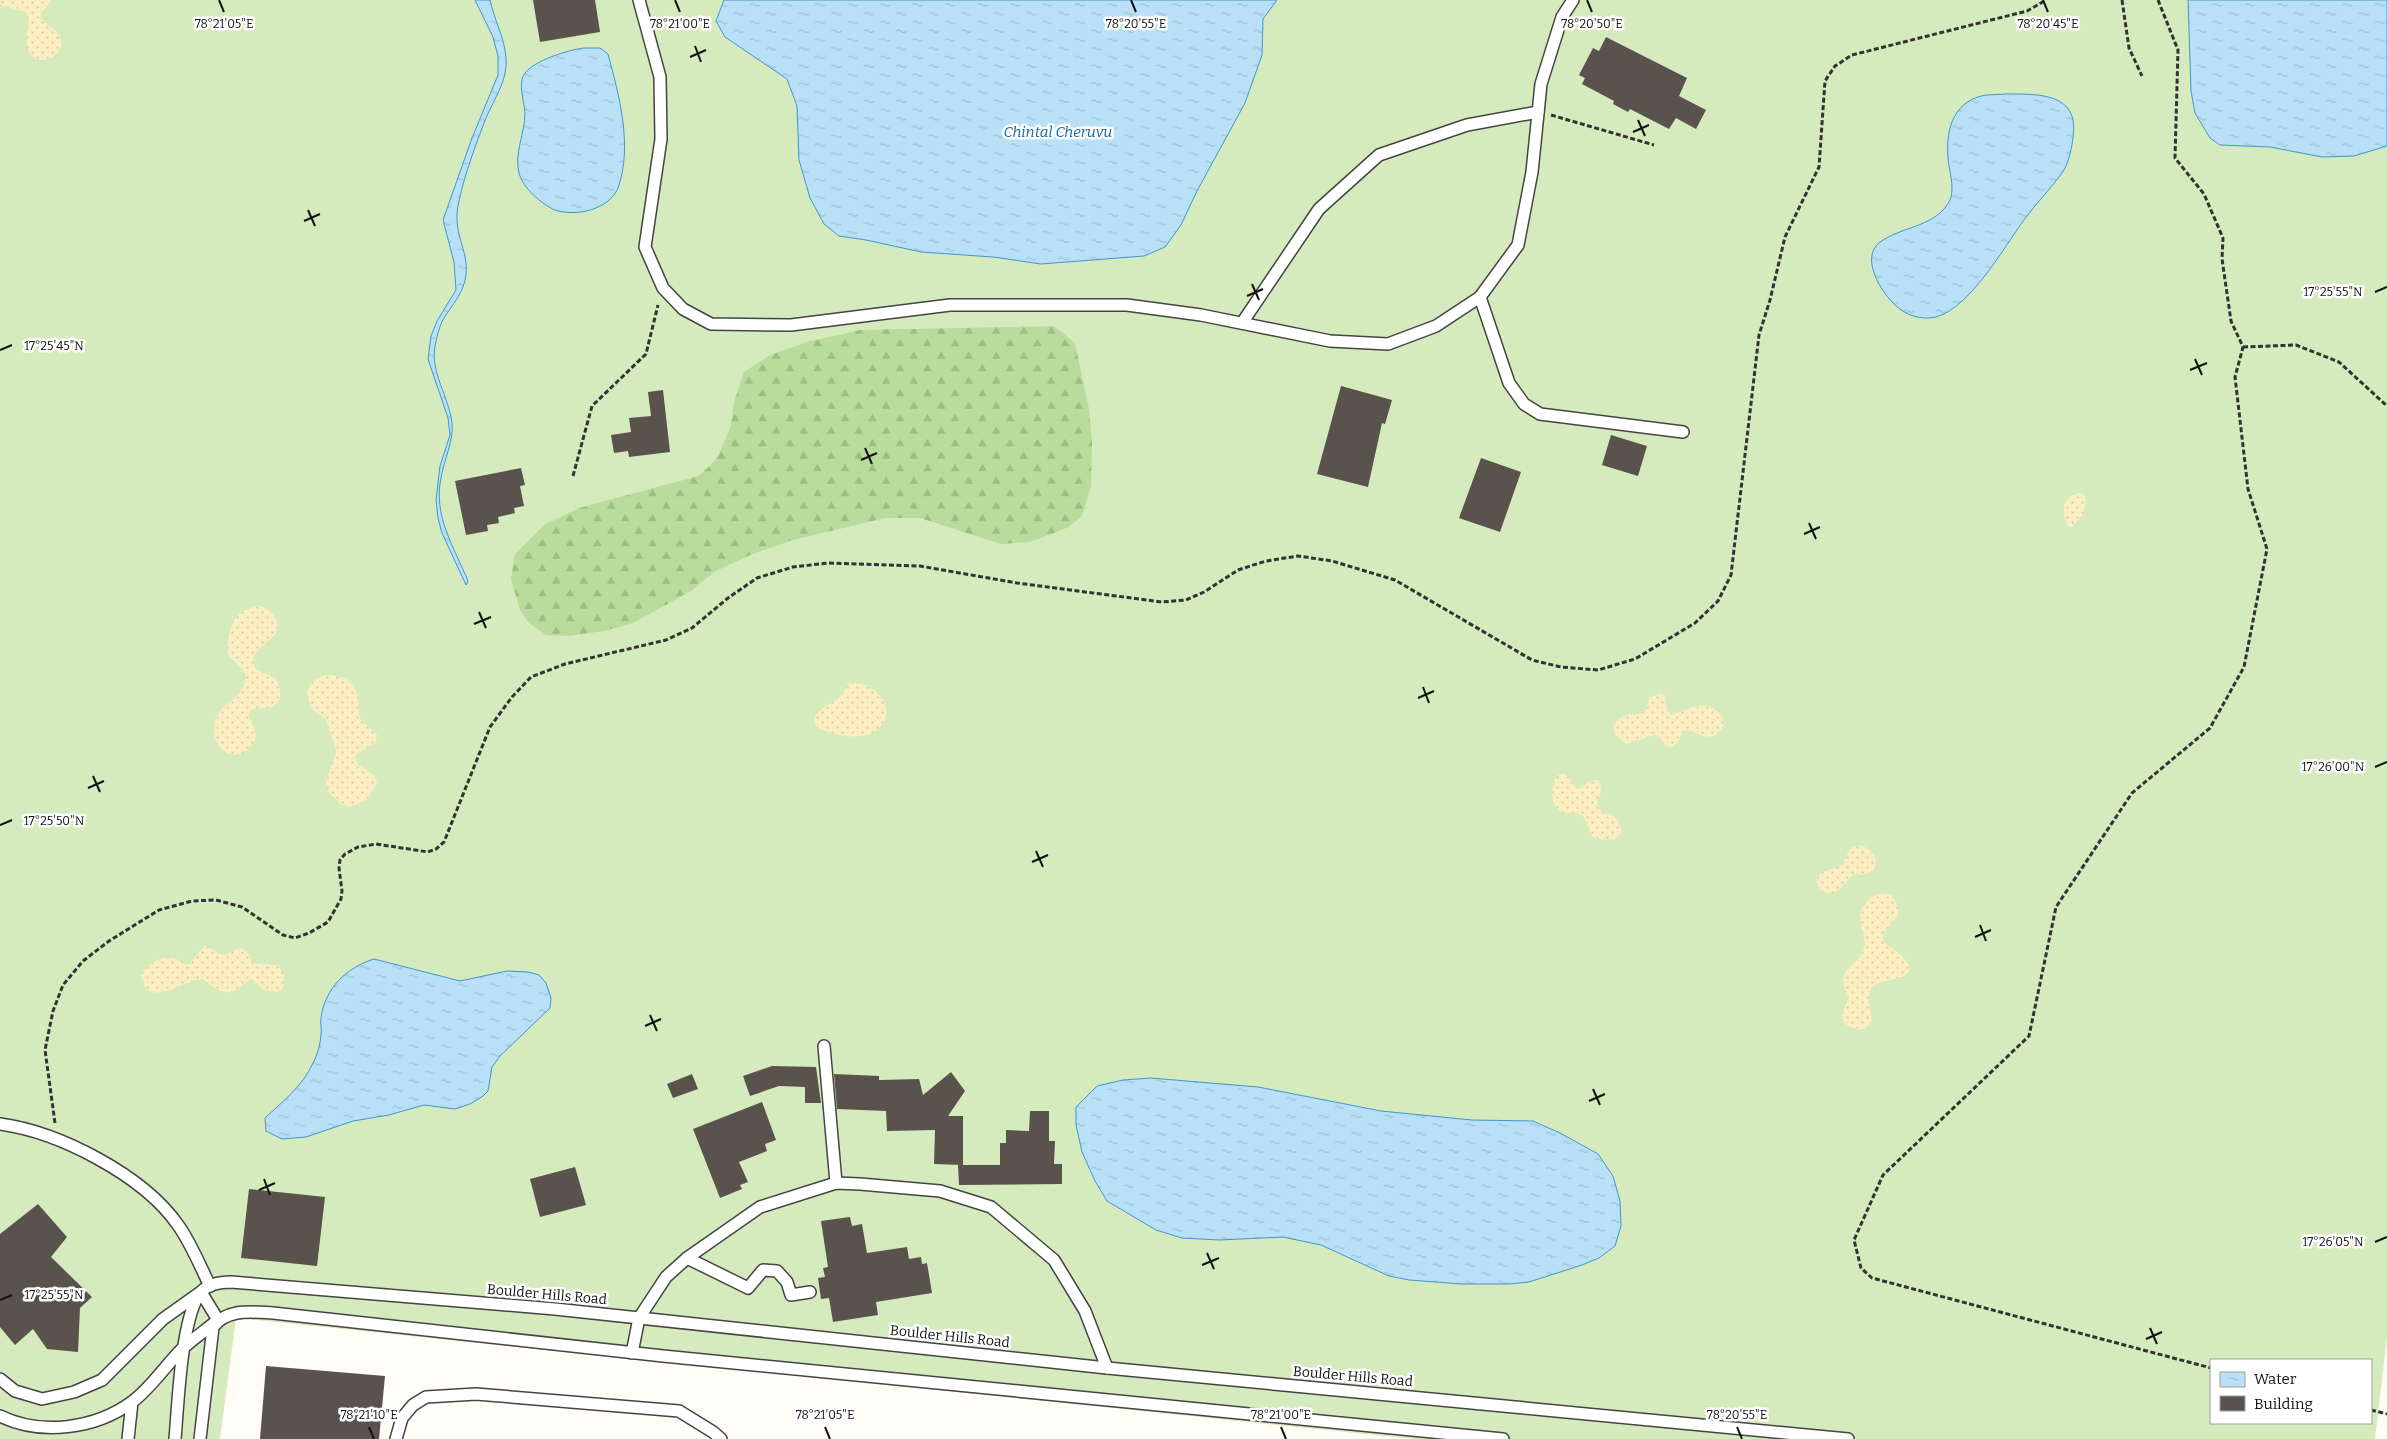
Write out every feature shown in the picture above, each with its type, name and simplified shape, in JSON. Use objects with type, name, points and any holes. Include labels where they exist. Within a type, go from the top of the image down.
[{"type":"lane","points":[[640,0],[660,77],[661,139],[645,247],[663,288],[683,309],[711,324],[791,325],[950,305],[1127,305],[1201,315],[1330,341],[1388,344],[1436,326],[1480,297],[1518,245],[1532,172],[1541,84],[1562,17],[1573,0]]},
{"type":"lane","points":[[1242,323],[1319,209],[1380,154],[1467,125],[1538,112]]},
{"type":"lane","points":[[1480,297],[1509,383],[1524,404],[1540,414],[1683,432]]},
{"type":"lane","points":[[824,1046],[836,1183]]},
{"type":"lane","points":[[0,1124],[17,1126],[56,1140],[105,1162],[151,1195],[178,1225],[218,1320]]},
{"type":"lane","points":[[632,1353],[639,1318],[666,1277],[687,1258],[760,1207],[836,1183],[940,1191],[991,1207],[1054,1260],[1085,1311],[1107,1368]]},
{"type":"lane","points":[[687,1258],[748,1288],[763,1270],[777,1271],[787,1282],[791,1295],[810,1292]]},
{"type":"lane","name":"Boulder Hills Road","points":[[205,1289],[231,1282],[314,1288],[639,1318],[1107,1368],[1848,1439]]},
{"type":"lane","points":[[175,1439],[183,1349],[194,1308],[205,1289]]},
{"type":"lane","points":[[0,1379],[14,1391],[42,1399],[74,1392],[102,1380],[163,1319],[205,1289]]},
{"type":"lane","points":[[0,1416],[14,1422],[52,1427],[74,1426],[100,1419],[132,1402],[183,1349],[218,1320],[229,1314],[273,1313],[632,1353],[1503,1439]]},
{"type":"lane","points":[[200,1439],[213,1328],[218,1320]]},
{"type":"lane","points":[[396,1439],[402,1418],[413,1405],[426,1398],[476,1394],[679,1411],[714,1432],[721,1439]]},
{"type":"lane","points":[[128,1439],[132,1402]]},
{"type":"path","points":[[56,1140],[45,1050],[53,1011],[63,985],[83,961],[110,941],[159,910],[192,901],[216,900],[242,907],[283,935],[295,938],[309,933],[328,922],[341,899],[342,891],[339,868],[340,860],[344,854],[358,847],[376,844],[428,852],[436,849],[444,842],[490,727],[512,696],[531,677],[566,664],[666,640],[692,628],[728,598],[757,578],[793,567],[828,563],[920,566],[1016,583],[1162,602],[1186,600],[1204,592],[1238,570],[1266,561],[1298,556],[1332,561],[1395,580],[1532,660],[1561,667],[1598,670],[1635,659],[1665,642],[1695,623],[1718,601],[1731,575],[1758,334],[1770,300],[1785,237],[1819,167],[1825,81],[1835,66],[1852,55],[2027,11],[2046,0]]},
{"type":"path","points":[[2122,0],[2129,48],[2142,76]]},
{"type":"path","points":[[2158,0],[2178,50],[2176,158],[2204,194],[2223,238],[2222,259],[2231,321],[2243,347],[2236,377],[2248,489],[2267,549],[2244,667],[2210,728],[2132,794],[2056,907],[2030,1036],[1883,1175],[1854,1240],[1861,1268],[1872,1278],[2210,1368]]},
{"type":"path","points":[[1538,112],[1581,122],[1654,145]]},
{"type":"path","points":[[574,476],[592,406],[646,354],[663,288]]},
{"type":"path","points":[[2243,347],[2296,345],[2339,362],[2387,406]]},
{"type":"path","points":[[2372,1410],[2387,1414]]},
{"type":"green space","points":[[0,0],[2387,0],[2387,1337],[2375,1439],[1414,1439],[236,1318],[220,1439],[0,1439]]},
{"type":"green space","points":[[1054,326],[1075,343],[1089,409],[1092,443],[1091,486],[1082,516],[1069,527],[1030,542],[1001,544],[920,518],[885,518],[793,540],[750,555],[714,572],[691,591],[633,623],[604,631],[569,636],[546,635],[529,623],[520,610],[511,579],[515,554],[544,525],[579,508],[698,476],[712,464],[719,454],[731,425],[734,402],[744,372],[770,355],[807,342],[860,330]]},
{"type":"sand","points":[[0,0],[51,0],[40,16],[56,31],[60,38],[60,49],[53,57],[41,60],[31,56],[27,42],[29,19],[25,12],[1,5]]},
{"type":"sand","points":[[2078,493],[2084,494],[2085,507],[2078,521],[2071,527],[2068,526],[2064,516],[2064,504],[2071,496]]},
{"type":"sand","points":[[259,606],[272,614],[278,627],[273,637],[256,653],[253,661],[256,669],[276,679],[280,696],[272,707],[251,710],[250,718],[256,733],[254,742],[249,749],[242,753],[236,755],[229,754],[218,745],[215,738],[215,721],[223,708],[239,693],[246,679],[242,669],[228,655],[230,630],[237,617],[243,612]]},
{"type":"sand","points":[[324,675],[344,678],[354,686],[357,693],[360,719],[378,736],[375,744],[359,752],[355,757],[357,764],[374,775],[377,783],[367,800],[350,807],[341,805],[328,791],[326,782],[336,752],[335,746],[325,718],[314,711],[307,697],[307,690],[313,681]]},
{"type":"sand","points":[[850,683],[859,683],[867,686],[879,694],[886,708],[886,715],[880,727],[866,735],[847,736],[834,734],[816,727],[814,719],[818,712],[838,698]]},
{"type":"sand","points":[[1662,693],[1665,695],[1667,711],[1671,714],[1704,705],[1716,710],[1723,717],[1722,729],[1711,737],[1685,730],[1671,747],[1665,746],[1659,736],[1655,735],[1626,744],[1615,735],[1613,726],[1618,719],[1628,715],[1641,714],[1645,711],[1650,697]]},
{"type":"sand","points":[[1562,773],[1579,789],[1590,781],[1597,780],[1600,783],[1601,790],[1597,806],[1601,812],[1615,817],[1621,827],[1621,833],[1615,839],[1606,840],[1595,837],[1592,835],[1582,815],[1563,813],[1558,809],[1553,801],[1552,792],[1556,777]]},
{"type":"sand","points":[[1861,845],[1869,849],[1876,859],[1873,871],[1864,875],[1854,874],[1834,893],[1829,894],[1818,888],[1816,879],[1822,872],[1841,866],[1851,848]]},
{"type":"sand","points":[[1882,893],[1891,895],[1898,910],[1897,915],[1884,934],[1883,940],[1905,959],[1910,967],[1906,975],[1881,982],[1871,988],[1868,999],[1872,1022],[1865,1029],[1856,1029],[1845,1024],[1843,1020],[1843,1011],[1848,999],[1843,978],[1848,968],[1859,958],[1865,945],[1860,921],[1862,909],[1871,897]]},
{"type":"sand","points":[[204,946],[222,955],[240,948],[246,951],[252,963],[278,965],[284,974],[284,987],[278,992],[264,990],[252,979],[234,991],[229,992],[220,991],[203,979],[159,993],[151,992],[145,986],[141,975],[155,961],[168,957],[189,965]]},
{"type":"water","points":[[475,0],[490,0],[504,44],[506,66],[503,82],[482,128],[461,190],[457,222],[465,257],[466,275],[461,292],[441,324],[434,356],[437,375],[452,423],[450,443],[441,478],[440,505],[446,531],[468,581],[466,585],[442,533],[438,518],[436,500],[440,466],[450,435],[448,418],[428,359],[431,336],[437,321],[456,290],[454,262],[443,220],[472,138],[498,75],[498,56],[493,37]]},
{"type":"water","name":"Chintal Cheruvu","points":[[724,0],[1277,0],[1263,19],[1262,55],[1245,103],[1197,191],[1181,225],[1165,247],[1144,256],[1041,264],[993,257],[921,252],[839,236],[824,224],[810,198],[799,160],[797,106],[787,79],[725,37],[716,21]]},
{"type":"water","points":[[2188,0],[2387,0],[2387,146],[2354,156],[2322,157],[2270,147],[2220,145],[2210,138],[2195,113],[2191,91]]},
{"type":"water","points":[[584,48],[600,48],[608,54],[623,121],[624,155],[622,172],[614,196],[591,210],[572,213],[555,210],[539,200],[528,190],[521,179],[518,158],[525,113],[522,79],[531,67],[539,62],[558,54]]},
{"type":"water","points":[[2030,94],[2054,99],[2070,111],[2073,122],[2073,137],[2066,166],[1970,294],[1943,315],[1924,318],[1904,312],[1896,306],[1881,288],[1873,271],[1872,253],[1883,240],[1920,225],[1944,209],[1950,200],[1952,192],[1948,146],[1951,125],[1955,116],[1960,108],[1978,97]]},
{"type":"water","points":[[374,959],[460,981],[507,971],[528,972],[539,975],[546,983],[551,998],[550,1008],[500,1056],[492,1067],[488,1091],[470,1104],[455,1109],[424,1105],[389,1115],[353,1121],[306,1137],[282,1139],[266,1131],[265,1118],[285,1100],[309,1071],[320,1041],[323,1007],[332,989],[338,981],[354,968]]},
{"type":"water","points":[[1151,1078],[1258,1087],[1381,1111],[1472,1120],[1533,1121],[1560,1133],[1598,1154],[1613,1176],[1620,1201],[1621,1226],[1615,1246],[1599,1258],[1529,1282],[1462,1284],[1409,1280],[1389,1276],[1321,1245],[1283,1237],[1219,1240],[1182,1238],[1156,1230],[1107,1201],[1095,1181],[1082,1152],[1076,1125],[1076,1107],[1097,1086],[1123,1080]]},
{"type":"building","points":[[533,0],[595,0],[600,32],[540,42]]},
{"type":"building","points":[[1606,37],[1687,78],[1679,96],[1706,110],[1696,129],[1676,118],[1669,129],[1630,109],[1628,112],[1613,104],[1614,101],[1582,84],[1585,78],[1579,75],[1593,48],[1599,51]]},
{"type":"building","points":[[1341,386],[1392,400],[1385,424],[1382,423],[1368,487],[1317,474]]},
{"type":"building","points":[[663,390],[670,452],[629,457],[628,451],[614,453],[611,435],[631,432],[629,418],[651,416],[648,392]]},
{"type":"building","points":[[1611,435],[1647,446],[1638,476],[1602,465]]},
{"type":"building","points":[[1481,458],[1521,472],[1500,532],[1459,518]]},
{"type":"building","points":[[521,468],[525,485],[520,486],[524,506],[514,508],[515,513],[498,517],[499,523],[487,525],[488,531],[466,535],[455,481]]},
{"type":"building","points":[[772,1066],[816,1067],[821,1103],[805,1103],[805,1087],[779,1086],[750,1096],[743,1076]]},
{"type":"building","points":[[951,1072],[965,1091],[948,1116],[963,1116],[963,1165],[934,1164],[935,1130],[887,1131],[886,1111],[837,1109],[834,1074],[879,1076],[879,1080],[919,1079],[923,1095]]},
{"type":"building","points":[[692,1074],[698,1089],[673,1098],[667,1084]]},
{"type":"building","points":[[762,1102],[776,1140],[765,1144],[767,1151],[739,1162],[748,1182],[740,1185],[742,1189],[720,1198],[693,1129]]},
{"type":"building","points":[[1030,1111],[1049,1111],[1049,1141],[1055,1141],[1054,1164],[1062,1164],[1062,1184],[959,1185],[958,1165],[1000,1165],[1000,1143],[1006,1143],[1006,1130],[1029,1131]]},
{"type":"building","points":[[575,1167],[586,1205],[540,1217],[530,1179]]},
{"type":"building","points":[[249,1189],[325,1197],[317,1266],[241,1258]]},
{"type":"building","points":[[38,1204],[67,1237],[51,1257],[92,1297],[80,1308],[78,1352],[47,1349],[33,1329],[15,1345],[0,1327],[0,1234]]},
{"type":"building","points":[[850,1217],[852,1226],[862,1224],[867,1253],[907,1247],[909,1259],[921,1257],[922,1264],[927,1263],[932,1293],[876,1302],[878,1315],[833,1322],[829,1298],[821,1299],[818,1278],[825,1277],[823,1268],[828,1267],[821,1221]]},
{"type":"building","points":[[266,1366],[385,1376],[379,1439],[260,1439]]}]
